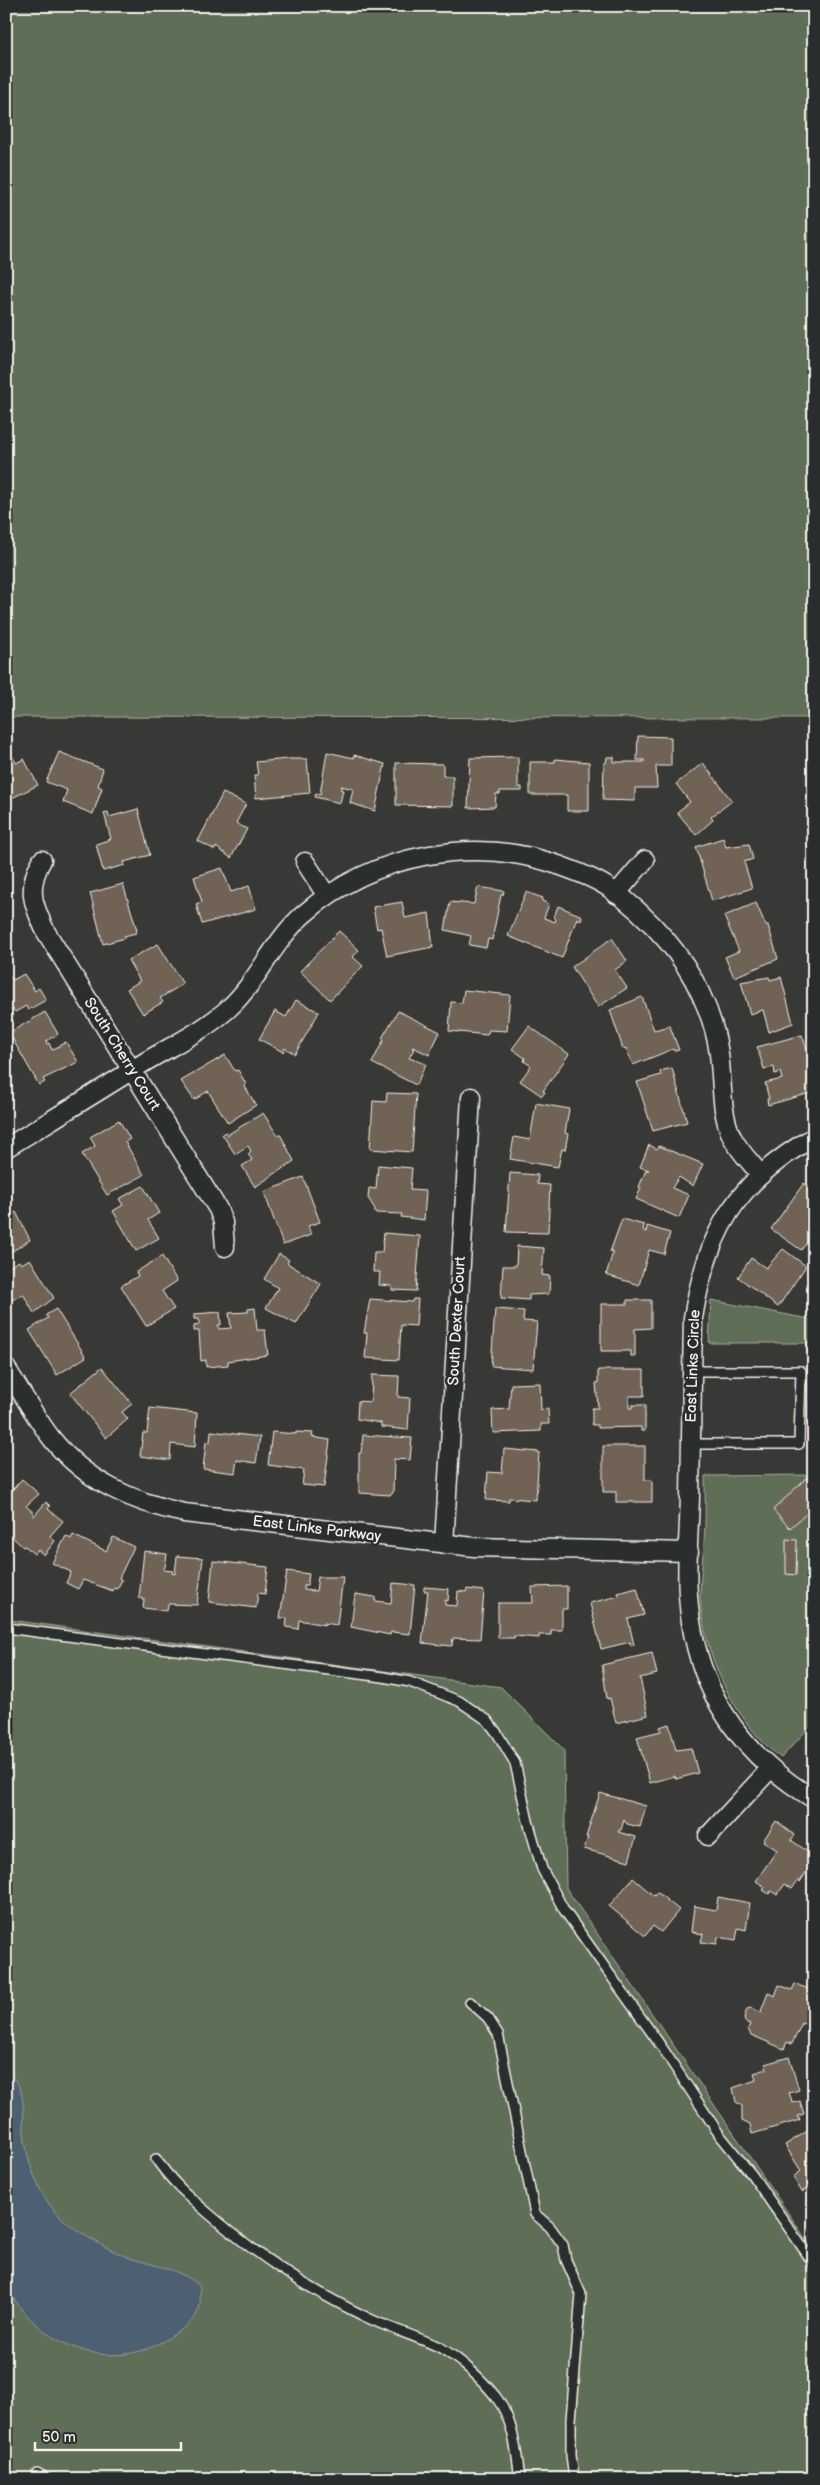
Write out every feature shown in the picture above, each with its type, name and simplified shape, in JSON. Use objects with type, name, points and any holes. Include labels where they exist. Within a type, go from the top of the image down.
[{"type":"street","points":[[6,1148],[193,1033],[229,1008],[242,994],[289,928],[327,896],[368,874],[390,865],[418,857],[478,850],[509,853],[542,860],[580,873],[616,894],[668,942],[693,980],[704,1004],[719,1053],[726,1122],[739,1149],[761,1175]]},
{"type":"street","name":"South Cherry Court","points":[[42,860],[34,873],[32,885],[33,900],[37,914],[46,932],[218,1208],[223,1222],[226,1247]]},
{"type":"street","points":[[616,894],[645,860]]},
{"type":"street","points":[[305,862],[327,896]]},
{"type":"street","name":"South Dexter Court","points":[[444,1544],[471,1097]]},
{"type":"street","name":"East Links Circle","points":[[814,1137],[794,1149],[750,1184],[730,1210],[718,1231],[699,1279],[693,1318],[689,1552],[690,1616],[701,1665],[720,1708],[734,1729],[770,1769],[814,1799]]},
{"type":"street","name":"East Links Parkway","points":[[6,1368],[52,1439],[68,1457],[104,1485],[127,1497],[152,1506],[184,1513],[444,1544],[501,1548],[689,1552]]},
{"type":"street","points":[[708,1836],[770,1769]]},
{"type":"lane","points":[[691,1444],[799,1444],[801,1371],[692,1371]]},
{"type":"lane","points":[[6,1628],[410,1682],[459,1701],[487,1720],[515,1763],[528,1822],[542,1869],[564,1910],[661,2046],[720,2134],[752,2175],[814,2264]]},
{"type":"lane","points":[[470,2002],[488,2018],[498,2034],[535,2214],[550,2227],[563,2245],[566,2260],[581,2294],[571,2420],[574,2479]]},
{"type":"lane","points":[[156,2159],[172,2181],[188,2196],[249,2248],[277,2267],[363,2316],[439,2348],[456,2358],[496,2397],[508,2417],[514,2438],[520,2479]]},
{"type":"lane","points":[[37,2473],[48,2479]]},
{"type":"green space","points":[[6,6],[814,6],[814,718],[6,717]]},
{"type":"green space","points":[[711,1300],[814,1320],[814,1722],[781,1758],[764,1744],[736,1707],[714,1663],[707,1640],[700,1595],[705,1526],[705,1476],[810,1475],[807,1343],[709,1343]]},
{"type":"green space","points":[[6,1614],[10,1620],[501,1687],[564,1750],[566,1888],[814,2251],[814,2479],[6,2479]]},
{"type":"water","points":[[6,2071],[18,2084],[21,2092],[25,2144],[30,2165],[38,2185],[55,2211],[71,2225],[102,2245],[133,2259],[177,2272],[200,2286],[200,2303],[195,2318],[178,2332],[147,2349],[124,2354],[100,2354],[78,2349],[56,2339],[36,2324],[20,2307],[6,2286]]},
{"type":"building","points":[[638,736],[671,737],[671,766],[656,766],[657,788],[635,788],[635,801],[603,800],[604,763],[606,763],[607,757],[614,757],[614,762],[644,762],[644,760],[637,760]]},
{"type":"building","points":[[10,752],[16,763],[24,759],[38,785],[6,801],[6,753]]},
{"type":"building","points":[[59,752],[103,769],[98,786],[102,788],[93,814],[63,802],[67,790],[46,782]]},
{"type":"building","points":[[327,752],[354,758],[354,755],[385,764],[375,811],[350,803],[353,789],[341,786],[341,790],[343,790],[340,803],[315,797],[316,793],[320,794]]},
{"type":"building","points":[[518,757],[518,787],[522,787],[522,791],[500,791],[500,794],[496,794],[495,807],[468,808],[470,758]]},
{"type":"building","points":[[307,759],[310,793],[256,798],[254,775],[258,775],[256,762]]},
{"type":"building","points":[[555,759],[589,762],[589,811],[567,811],[567,795],[530,795],[530,762],[555,762]]},
{"type":"building","points":[[396,763],[443,764],[443,776],[453,776],[453,806],[396,805]]},
{"type":"building","points":[[703,763],[732,801],[711,817],[713,820],[696,835],[677,812],[690,802],[676,784]]},
{"type":"building","points":[[223,793],[246,804],[236,823],[247,829],[231,858],[216,847],[215,850],[198,841]]},
{"type":"building","points":[[138,809],[150,855],[124,862],[125,865],[103,871],[96,844],[111,839],[104,813],[108,812],[109,817]]},
{"type":"building","points":[[723,838],[726,847],[749,844],[753,859],[744,862],[752,888],[712,901],[696,847]]},
{"type":"building","points":[[222,868],[231,892],[249,886],[256,909],[202,924],[196,904],[202,902],[194,877]]},
{"type":"building","points":[[123,884],[137,930],[136,933],[103,944],[90,893]]},
{"type":"building","points":[[478,887],[504,891],[503,895],[501,895],[492,940],[488,939],[486,948],[469,945],[471,936],[445,930],[450,902],[474,904]]},
{"type":"building","points":[[526,892],[543,898],[542,901],[549,904],[544,918],[555,922],[556,919],[554,917],[558,906],[582,916],[581,920],[577,918],[562,958],[508,936]]},
{"type":"building","points":[[402,902],[405,918],[429,913],[433,947],[387,956],[381,928],[377,929],[373,907]]},
{"type":"building","points":[[756,903],[766,926],[768,925],[778,959],[734,977],[725,957],[739,951],[724,916]]},
{"type":"building","points":[[339,931],[359,950],[353,957],[363,966],[330,1000],[300,971]]},
{"type":"building","points":[[612,938],[627,961],[615,970],[627,988],[598,1007],[572,967]]},
{"type":"building","points":[[158,944],[183,984],[160,998],[163,1002],[143,1014],[127,989],[140,981],[128,960]]},
{"type":"building","points":[[6,969],[13,980],[24,974],[35,991],[39,988],[46,1000],[28,1010],[26,1006],[15,1012],[13,1009],[6,1013]]},
{"type":"building","points":[[769,977],[770,980],[781,977],[793,1023],[769,1032],[763,1010],[750,1014],[741,982]]},
{"type":"building","points":[[464,990],[510,995],[507,1031],[489,1030],[487,1035],[449,1031],[451,1002],[462,1003]]},
{"type":"building","points":[[642,997],[654,1030],[666,1027],[669,1024],[679,1050],[674,1051],[673,1049],[633,1065],[626,1048],[623,1049],[610,1010]]},
{"type":"building","points":[[296,1000],[319,1012],[295,1054],[285,1048],[283,1052],[259,1039],[275,1011],[286,1017]]},
{"type":"building","points":[[398,1011],[440,1032],[429,1055],[412,1048],[414,1049],[409,1058],[426,1064],[416,1085],[372,1063],[384,1039],[382,1038]]},
{"type":"building","points":[[45,1012],[58,1034],[46,1041],[47,1044],[49,1043],[52,1050],[66,1042],[78,1062],[43,1079],[45,1082],[39,1085],[9,1033]]},
{"type":"building","points":[[529,1026],[569,1054],[543,1091],[545,1092],[542,1096],[520,1081],[531,1066],[524,1061],[525,1058],[512,1049]]},
{"type":"building","points":[[802,1035],[812,1064],[810,1065],[814,1078],[814,1092],[768,1105],[767,1099],[769,1099],[765,1083],[782,1079],[780,1072],[775,1074],[774,1067],[764,1069],[757,1047]]},
{"type":"building","points":[[225,1055],[235,1071],[238,1070],[246,1084],[244,1085],[256,1105],[228,1123],[208,1091],[194,1100],[181,1081]]},
{"type":"building","points":[[672,1068],[687,1122],[653,1131],[637,1082],[661,1075],[660,1071]]},
{"type":"building","points":[[387,1093],[416,1094],[412,1152],[370,1149],[373,1101],[386,1102]]},
{"type":"building","points":[[536,1103],[569,1109],[565,1133],[568,1134],[565,1150],[562,1149],[558,1167],[510,1159],[514,1137],[530,1140]]},
{"type":"building","points":[[263,1113],[278,1136],[280,1134],[294,1161],[255,1187],[242,1166],[252,1160],[248,1154],[251,1151],[248,1146],[235,1154],[222,1134],[226,1132],[227,1135]]},
{"type":"building","points":[[119,1120],[130,1139],[125,1142],[144,1175],[107,1195],[82,1154],[95,1146],[90,1137]]},
{"type":"building","points":[[649,1145],[657,1149],[659,1146],[703,1164],[693,1186],[679,1177],[672,1188],[689,1195],[679,1218],[636,1199],[646,1170],[649,1170],[640,1167]]},
{"type":"building","points":[[378,1165],[412,1168],[410,1190],[426,1191],[424,1220],[401,1217],[402,1214],[375,1213],[375,1209],[368,1198],[369,1188],[376,1189]]},
{"type":"building","points":[[510,1173],[538,1175],[537,1184],[550,1185],[548,1233],[506,1232]]},
{"type":"building","points":[[303,1177],[320,1222],[308,1226],[311,1235],[283,1245],[264,1192]]},
{"type":"building","points":[[804,1183],[812,1189],[810,1192],[814,1194],[814,1234],[801,1250],[771,1229]]},
{"type":"building","points":[[143,1186],[159,1213],[148,1220],[159,1238],[136,1251],[113,1211],[123,1205],[119,1199]]},
{"type":"building","points":[[6,1202],[14,1213],[16,1212],[30,1240],[6,1255]]},
{"type":"building","points":[[622,1219],[644,1225],[643,1231],[646,1232],[647,1226],[670,1233],[664,1254],[649,1250],[639,1285],[606,1275],[613,1252],[610,1252]]},
{"type":"building","points":[[384,1233],[420,1236],[416,1291],[392,1290],[392,1286],[379,1285],[380,1272],[373,1272],[374,1252],[382,1252]]},
{"type":"building","points":[[517,1246],[544,1248],[542,1275],[550,1276],[549,1294],[529,1295],[529,1300],[501,1298],[503,1266],[516,1266]]},
{"type":"building","points":[[783,1249],[806,1266],[778,1307],[738,1277],[751,1258],[766,1268]]},
{"type":"building","points":[[279,1254],[289,1260],[287,1263],[321,1284],[296,1324],[266,1308],[278,1288],[264,1279]]},
{"type":"building","points":[[162,1256],[177,1281],[162,1291],[174,1309],[146,1326],[121,1286],[138,1276],[136,1272]]},
{"type":"building","points":[[30,1259],[54,1298],[34,1313],[23,1294],[12,1300],[6,1291],[6,1269],[19,1261],[21,1264]]},
{"type":"building","points":[[370,1299],[412,1302],[413,1299],[418,1299],[416,1326],[401,1325],[399,1360],[365,1358],[367,1333],[364,1333]]},
{"type":"building","points":[[627,1300],[651,1300],[651,1328],[635,1329],[635,1356],[631,1356],[631,1351],[601,1351],[601,1304],[627,1304]]},
{"type":"building","points":[[255,1308],[257,1330],[265,1330],[268,1355],[228,1361],[228,1365],[206,1367],[206,1360],[201,1361],[199,1331],[194,1331],[194,1326],[199,1325],[199,1319],[194,1319],[194,1314],[220,1312],[221,1325],[218,1325],[219,1329],[231,1328],[229,1313],[248,1312],[248,1309]]},
{"type":"building","points":[[56,1309],[86,1357],[57,1375],[29,1330],[48,1318],[46,1315]]},
{"type":"building","points":[[495,1309],[524,1311],[523,1321],[537,1322],[533,1369],[491,1366]]},
{"type":"building","points":[[102,1367],[132,1404],[122,1412],[128,1419],[106,1438],[70,1393]]},
{"type":"building","points":[[598,1370],[644,1370],[644,1396],[629,1396],[629,1408],[632,1408],[632,1405],[645,1405],[645,1431],[641,1431],[641,1427],[598,1428],[598,1425],[592,1425],[592,1408],[598,1408],[596,1383],[598,1383]]},
{"type":"building","points":[[372,1375],[399,1376],[398,1397],[410,1398],[408,1430],[381,1427],[381,1423],[357,1419],[358,1401],[371,1402]]},
{"type":"building","points":[[540,1383],[541,1410],[548,1409],[549,1424],[541,1424],[541,1431],[493,1433],[492,1410],[509,1409],[511,1384]]},
{"type":"building","points":[[150,1408],[197,1413],[195,1447],[171,1444],[170,1460],[140,1456],[143,1433],[147,1433]]},
{"type":"building","points":[[211,1431],[260,1437],[256,1463],[237,1460],[235,1473],[203,1469],[206,1442],[210,1442]]},
{"type":"building","points":[[272,1432],[313,1433],[312,1437],[330,1440],[324,1487],[302,1485],[304,1470],[268,1465]]},
{"type":"building","points":[[363,1435],[412,1438],[410,1460],[394,1459],[393,1493],[390,1495],[359,1493],[359,1453],[361,1453]]},
{"type":"building","points":[[603,1446],[645,1446],[645,1480],[652,1480],[652,1502],[616,1502],[616,1492],[603,1492]]},
{"type":"building","points":[[504,1449],[539,1452],[536,1500],[509,1498],[509,1501],[486,1500],[488,1472],[502,1473]]},
{"type":"building","points":[[806,1478],[814,1478],[814,1507],[790,1528],[773,1510]]},
{"type":"building","points":[[22,1479],[39,1494],[26,1506],[34,1513],[32,1515],[34,1516],[46,1502],[50,1506],[48,1509],[63,1521],[50,1536],[55,1541],[44,1555],[38,1550],[34,1554],[25,1546],[23,1547],[6,1531],[6,1497]]},
{"type":"building","points":[[73,1535],[106,1551],[113,1537],[134,1547],[119,1578],[122,1580],[117,1589],[114,1588],[113,1591],[83,1580],[78,1589],[66,1583],[71,1572],[52,1563],[66,1536],[71,1539]]},
{"type":"building","points":[[786,1539],[797,1540],[796,1575],[786,1574]]},
{"type":"building","points":[[144,1551],[167,1554],[163,1570],[173,1571],[172,1573],[175,1574],[177,1556],[203,1558],[197,1605],[168,1604],[167,1611],[143,1608],[144,1599],[139,1598]]},
{"type":"building","points":[[213,1561],[268,1567],[265,1594],[258,1593],[256,1608],[209,1602]]},
{"type":"building","points":[[287,1571],[309,1574],[307,1586],[304,1586],[304,1590],[316,1591],[318,1577],[343,1577],[337,1625],[324,1623],[324,1625],[299,1620],[298,1629],[286,1627],[287,1618],[280,1618]]},
{"type":"building","points":[[393,1583],[415,1585],[410,1634],[391,1632],[390,1635],[351,1627],[355,1594],[375,1597],[375,1601],[391,1603]]},
{"type":"building","points":[[567,1586],[567,1609],[562,1609],[562,1630],[551,1630],[551,1635],[539,1635],[539,1638],[514,1636],[514,1638],[498,1638],[498,1603],[533,1603],[532,1587]]},
{"type":"building","points":[[424,1587],[449,1589],[448,1601],[445,1600],[445,1605],[457,1606],[458,1591],[466,1592],[467,1589],[484,1591],[480,1639],[453,1638],[452,1646],[422,1643],[428,1591],[424,1591]]},
{"type":"building","points":[[637,1588],[644,1615],[628,1619],[634,1645],[631,1646],[630,1642],[601,1649],[590,1603],[619,1596],[618,1593]]},
{"type":"building","points":[[652,1653],[657,1674],[640,1678],[648,1715],[616,1723],[610,1698],[607,1699],[602,1665]]},
{"type":"building","points":[[669,1724],[676,1750],[691,1748],[698,1773],[676,1779],[675,1776],[650,1783],[637,1737],[661,1731],[660,1727]]},
{"type":"building","points":[[600,1793],[646,1806],[640,1827],[627,1824],[624,1820],[621,1830],[618,1832],[636,1837],[629,1861],[584,1849]]},
{"type":"building","points":[[776,1821],[795,1835],[791,1840],[814,1856],[800,1882],[798,1880],[792,1889],[785,1884],[777,1895],[771,1891],[769,1894],[763,1890],[765,1887],[756,1881],[777,1850],[763,1841]]},
{"type":"building","points":[[633,1878],[654,1896],[657,1892],[679,1910],[661,1932],[653,1926],[645,1936],[609,1906]]},
{"type":"building","points":[[718,1897],[750,1903],[746,1930],[738,1928],[736,1940],[718,1937],[717,1944],[701,1942],[703,1934],[691,1932],[694,1906],[716,1910]]},
{"type":"building","points":[[795,1984],[814,1991],[814,2013],[809,2025],[802,2023],[792,2044],[787,2042],[784,2049],[751,2035],[748,2029],[750,2024],[745,2022],[744,2018],[747,2009],[751,2008],[763,2013],[761,2011],[768,1993],[775,1996],[779,1985],[792,1990]]},
{"type":"building","points":[[789,2057],[799,2090],[789,2093],[793,2103],[800,2101],[804,2114],[798,2116],[800,2120],[752,2134],[750,2125],[742,2121],[742,2106],[736,2102],[733,2088],[756,2080],[754,2073],[767,2069],[765,2064]]},
{"type":"building","points":[[814,2127],[814,2187],[811,2185],[802,2192],[793,2177],[801,2171],[785,2145]]}]
